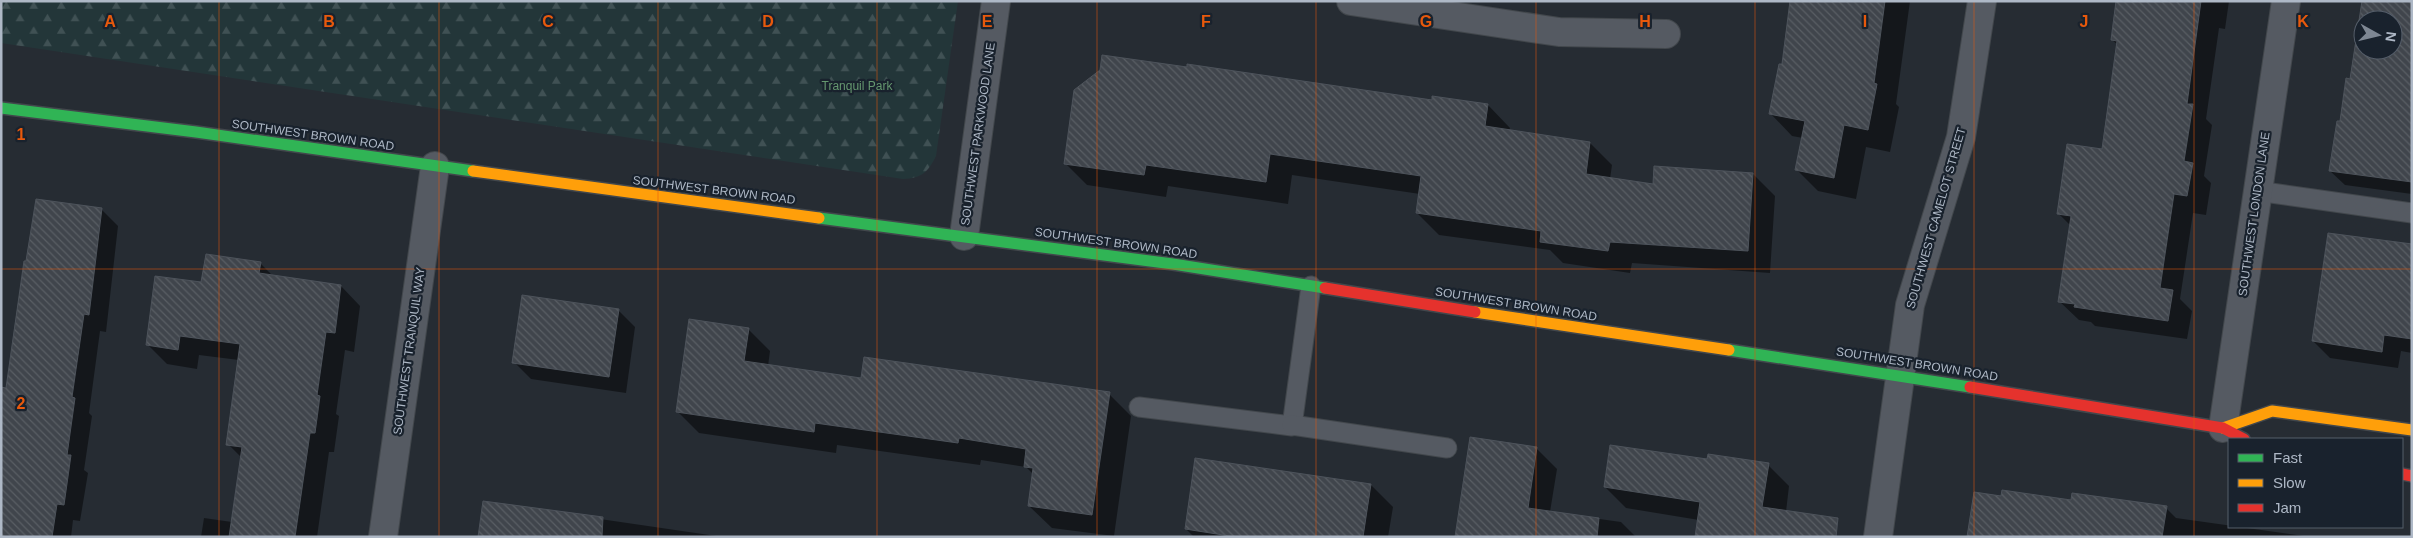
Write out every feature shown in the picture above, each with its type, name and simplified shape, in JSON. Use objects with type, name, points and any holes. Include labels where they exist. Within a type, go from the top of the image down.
[{"type":"street","name":"SOUTHWEST PARKWOOD LANE","points":[[964,236],[996,1]]},
{"type":"street","points":[[1351,1],[1559,32],[1666,34]]},
{"type":"street","name":"SOUTHWEST CAMELOT STREET","points":[[1878,537],[1910,306],[1961,137],[1972,76],[1982,1]]},
{"type":"street","name":"SOUTHWEST LONDON LANE","points":[[2234,433],[2257,191],[2286,1]]},
{"type":"street","name":"SOUTHWEST BROWN ROAD","points":[[1,108],[196,132],[435,166],[964,236],[1311,286],[1901,376],[2234,433],[2272,410],[2412,430]]},
{"type":"street","name":"SOUTHWEST TRANQUIL WAY","points":[[383,537],[435,166]]},
{"type":"lane","points":[[2257,191],[2412,213]]},
{"type":"lane","points":[[1292,425],[1311,286]]},
{"type":"lane","points":[[1139,407],[1292,425],[1447,448]]},
{"type":"green space","name":"Tranquil Park","points":[[1,1],[958,1],[936,156],[927,170],[920,176],[903,179],[1,43]]},
{"type":"building","points":[[1790,1],[1885,1],[1874,83],[1877,84],[1868,130],[1844,125],[1834,178],[1795,170],[1805,121],[1769,114],[1779,64],[1782,64]]},
{"type":"building","points":[[2116,1],[2201,1],[2187,104],[2193,104],[2184,161],[2193,163],[2187,196],[2174,194],[2160,288],[2173,290],[2168,321],[2074,307],[2075,304],[2058,302],[2071,216],[2057,214],[2067,144],[2102,149],[2117,41],[2111,40]]},
{"type":"building","points":[[2362,1],[2412,1],[2412,182],[2329,171],[2337,121],[2340,121],[2346,78],[2350,79],[2353,60],[2403,60],[2403,10],[2361,10]]},
{"type":"building","points":[[1102,55],[1187,67],[1187,64],[1432,100],[1432,96],[1488,104],[1485,126],[1590,142],[1586,174],[1653,184],[1654,166],[1753,173],[1748,251],[1610,242],[1608,251],[1540,242],[1541,231],[1416,213],[1421,176],[1270,154],[1266,182],[1146,165],[1144,175],[1064,164],[1074,90],[1100,70]]},
{"type":"building","points":[[36,199],[102,208],[89,315],[84,314],[72,397],[75,398],[67,455],[71,455],[64,505],[57,504],[52,537],[1,537],[1,387],[6,388],[24,261],[26,261]]},
{"type":"building","points":[[2328,233],[2412,244],[2412,339],[2384,335],[2382,352],[2312,341]]},
{"type":"building","points":[[206,254],[261,262],[259,273],[341,285],[335,333],[326,332],[317,395],[320,396],[315,433],[310,433],[295,537],[229,537],[242,447],[226,445],[240,344],[180,336],[178,350],[146,345],[155,276],[201,282]]},
{"type":"building","points":[[522,295],[619,309],[609,377],[512,363]]},
{"type":"building","points":[[689,319],[749,328],[744,361],[861,378],[864,357],[1110,392],[1092,515],[1028,506],[1033,468],[1024,467],[1026,449],[959,438],[958,443],[815,423],[814,432],[676,412]]},
{"type":"building","points":[[1470,437],[1537,447],[1528,508],[1599,518],[1597,537],[1455,537]]},
{"type":"building","points":[[1610,445],[1707,459],[1708,454],[1769,463],[1762,507],[1838,518],[1836,537],[1695,537],[1700,502],[1604,487]]},
{"type":"building","points":[[1195,458],[1371,484],[1363,537],[1236,537],[1185,529]]},
{"type":"building","points":[[2002,490],[2071,500],[2072,493],[2167,506],[2162,537],[1967,537],[1974,492],[2001,496]]},
{"type":"building","points":[[483,501],[603,517],[602,537],[478,537]]},
{"type":"traffic: fast","points":[[1,108],[196,132],[473,171]]},
{"type":"traffic: fast","points":[[819,218],[1173,264],[1325,288]]},
{"type":"traffic: fast","points":[[1729,350],[1970,387]]},
{"type":"traffic: slow","points":[[473,171],[819,218]]},
{"type":"traffic: slow","points":[[1475,312],[1729,350]]},
{"type":"traffic: slow","points":[[2223,428],[2272,411],[2412,430]]},
{"type":"traffic: jam","points":[[1325,288],[1475,312]]},
{"type":"traffic: jam","points":[[1970,387],[2223,428],[2242,438]]},
{"type":"traffic: jam","points":[[2403,474],[2412,476]]}]
